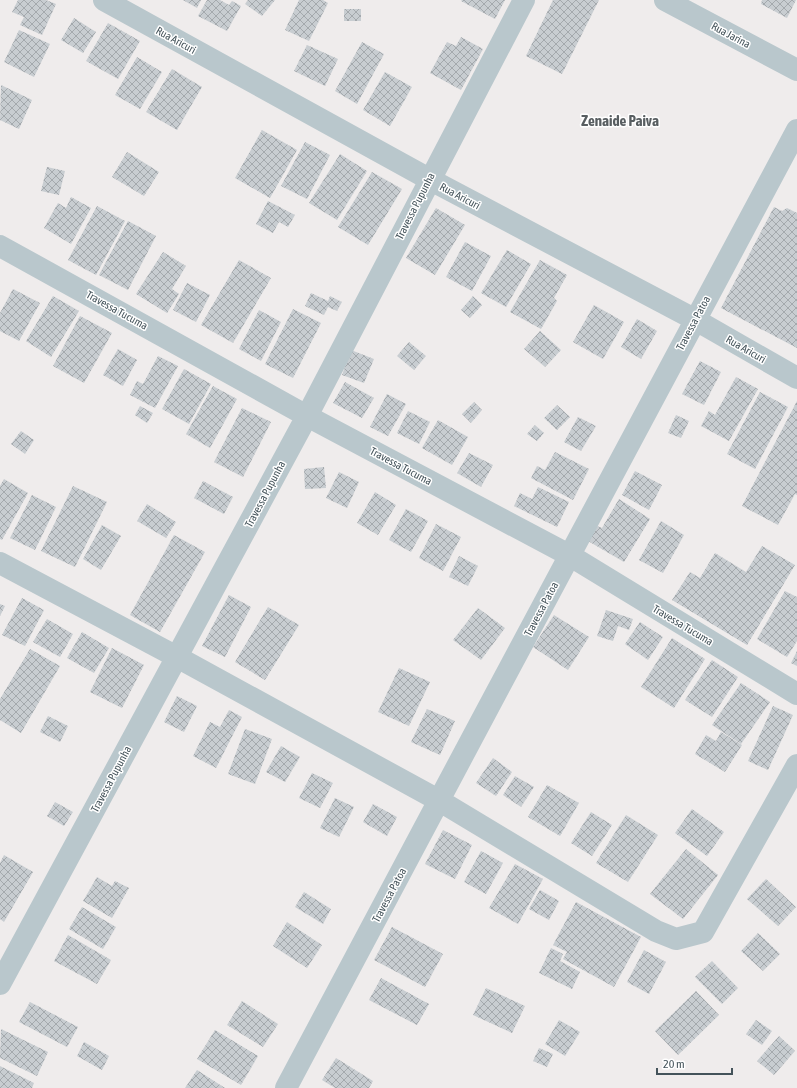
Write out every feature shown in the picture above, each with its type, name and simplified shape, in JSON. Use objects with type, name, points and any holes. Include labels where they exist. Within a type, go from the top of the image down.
[{"type":"street","name":"Rua Aricuri","points":[[104,0],[429,179],[694,319],[797,378]]},
{"type":"street","name":"Travessa Pupunha","points":[[0,984],[8,951],[177,657],[307,416],[429,179],[524,0]]},
{"type":"street","name":"Rua Jarina","points":[[665,0],[797,70]]},
{"type":"street","name":"Travessa Patoa","points":[[286,1088],[440,801],[694,319],[797,130]]},
{"type":"street","name":"Travessa Tucuma","points":[[0,246],[307,416],[569,555],[797,694]]},
{"type":"street","points":[[0,564],[177,657],[440,801],[656,931],[676,939],[704,932],[797,765]]},
{"type":"building","points":[[18,0],[46,0],[56,4],[42,35],[20,25],[24,17],[12,12]]},
{"type":"building","points":[[183,0],[201,0],[197,8]]},
{"type":"building","points":[[207,0],[220,0],[229,5],[232,1],[241,6],[227,31],[198,16]]},
{"type":"building","points":[[248,0],[275,0],[262,16],[245,4]]},
{"type":"building","points":[[299,0],[323,0],[328,3],[309,41],[285,30]]},
{"type":"building","points":[[505,0],[495,19],[461,1]]},
{"type":"building","points":[[553,0],[599,0],[562,74],[526,56]]},
{"type":"building","points":[[762,0],[796,0],[787,18],[761,4]]},
{"type":"building","points":[[344,9],[361,9],[361,21],[344,21]]},
{"type":"building","points":[[74,18],[96,32],[83,53],[61,40]]},
{"type":"building","points":[[108,23],[140,41],[118,79],[86,61]]},
{"type":"building","points":[[19,30],[50,44],[34,77],[4,62]]},
{"type":"building","points":[[461,37],[483,49],[461,90],[430,73],[447,42],[456,46]]},
{"type":"building","points":[[362,42],[384,54],[357,104],[335,91]]},
{"type":"building","points":[[307,45],[338,59],[325,86],[294,71]]},
{"type":"building","points":[[137,57],[162,72],[140,109],[115,95]]},
{"type":"building","points":[[172,69],[202,87],[177,130],[146,112]]},
{"type":"building","points":[[385,72],[412,87],[390,126],[363,110]]},
{"type":"building","points":[[1,85],[32,100],[19,129],[0,120]]},
{"type":"building","points":[[262,130],[297,150],[270,198],[235,178]]},
{"type":"building","points":[[305,142],[330,155],[307,199],[281,186]]},
{"type":"building","points":[[127,152],[159,172],[144,196],[112,177]]},
{"type":"building","points":[[340,154],[367,171],[337,220],[309,203]]},
{"type":"building","points":[[47,167],[65,171],[59,195],[41,191]]},
{"type":"building","points":[[372,172],[402,189],[368,245],[338,227]]},
{"type":"building","points":[[71,197],[91,208],[71,244],[44,228],[58,203],[66,208]]},
{"type":"building","points":[[268,201],[295,215],[288,227],[279,222],[273,233],[256,224]]},
{"type":"building","points":[[97,206],[125,221],[96,275],[68,260]]},
{"type":"building","points":[[774,207],[782,211],[787,208],[797,213],[797,348],[721,308]]},
{"type":"building","points":[[436,208],[465,225],[435,275],[406,258]]},
{"type":"building","points":[[128,221],[156,236],[128,290],[99,275]]},
{"type":"building","points":[[465,242],[491,256],[472,291],[446,277]]},
{"type":"building","points":[[507,250],[531,264],[506,307],[481,293]]},
{"type":"building","points":[[163,252],[186,266],[172,289],[179,294],[167,313],[136,294]]},
{"type":"building","points":[[239,260],[271,278],[233,343],[201,325]]},
{"type":"building","points":[[540,260],[567,275],[554,298],[557,301],[541,329],[510,312]]},
{"type":"building","points":[[187,283],[210,295],[196,322],[173,310]]},
{"type":"building","points":[[13,289],[40,303],[19,341],[0,331],[0,313]]},
{"type":"building","points":[[311,293],[328,301],[330,296],[342,302],[337,311],[328,307],[324,315],[305,306]]},
{"type":"building","points":[[53,296],[79,311],[51,357],[26,341]]},
{"type":"building","points":[[473,296],[482,305],[470,318],[461,310]]},
{"type":"building","points":[[594,305],[624,322],[603,359],[573,342]]},
{"type":"building","points":[[293,309],[321,323],[293,378],[265,364]]},
{"type":"building","points":[[259,310],[281,322],[261,361],[239,349]]},
{"type":"building","points":[[80,316],[112,333],[84,383],[53,366]]},
{"type":"building","points":[[637,319],[657,331],[641,359],[621,347]]},
{"type":"building","points":[[540,331],[561,350],[545,367],[524,349]]},
{"type":"building","points":[[409,342],[426,356],[414,370],[397,356]]},
{"type":"building","points":[[118,349],[137,360],[123,386],[103,375]]},
{"type":"building","points":[[351,350],[374,359],[364,383],[342,375]]},
{"type":"building","points":[[158,356],[178,366],[155,408],[130,395],[137,381],[143,384]]},
{"type":"building","points":[[700,361],[721,372],[704,405],[682,394]]},
{"type":"building","points":[[184,369],[211,384],[189,424],[162,409]]},
{"type":"building","points":[[736,377],[758,389],[729,441],[701,426],[709,411],[715,415]]},
{"type":"building","points":[[345,382],[374,398],[362,418],[333,403]]},
{"type":"building","points":[[213,386],[237,399],[210,448],[186,434]]},
{"type":"building","points":[[760,392],[788,407],[755,469],[727,454]]},
{"type":"building","points":[[387,394],[406,404],[388,436],[370,427]]},
{"type":"building","points":[[797,401],[797,495],[795,494],[778,525],[742,506]]},
{"type":"building","points":[[474,402],[482,410],[471,423],[462,414]]},
{"type":"building","points":[[557,405],[570,417],[557,430],[544,418]]},
{"type":"building","points":[[140,406],[153,413],[147,423],[135,415]]},
{"type":"building","points":[[242,408],[271,422],[243,477],[214,462]]},
{"type":"building","points":[[408,411],[430,422],[419,444],[397,433]]},
{"type":"building","points":[[676,415],[689,421],[681,438],[668,433]]},
{"type":"building","points":[[578,417],[596,426],[581,451],[564,442]]},
{"type":"building","points":[[438,420],[468,437],[452,465],[422,448]]},
{"type":"building","points":[[535,425],[544,433],[537,441],[527,434]]},
{"type":"building","points":[[21,431],[34,440],[25,454],[11,444]]},
{"type":"building","points":[[555,452],[589,469],[573,500],[531,478],[537,466],[545,470]]},
{"type":"building","points":[[469,453],[493,465],[481,487],[457,473]]},
{"type":"building","points":[[324,467],[326,488],[305,489],[304,469]]},
{"type":"building","points":[[635,471],[662,485],[649,510],[622,495]]},
{"type":"building","points":[[339,472],[359,482],[347,508],[326,498]]},
{"type":"building","points":[[4,479],[28,493],[2,540],[0,539],[0,486]]},
{"type":"building","points":[[203,481],[233,497],[224,514],[194,498]]},
{"type":"building","points":[[73,486],[107,502],[75,567],[41,551]]},
{"type":"building","points":[[538,487],[569,502],[557,527],[514,506],[520,493],[532,499]]},
{"type":"building","points":[[375,492],[396,505],[378,535],[357,523]]},
{"type":"building","points":[[32,495],[56,507],[35,550],[10,538]]},
{"type":"building","points":[[619,499],[650,519],[624,562],[588,541],[597,526],[602,528]]},
{"type":"building","points":[[147,504],[176,522],[166,538],[137,521]]},
{"type":"building","points":[[406,509],[428,521],[411,552],[389,540]]},
{"type":"building","points":[[661,521],[684,535],[663,573],[639,560]]},
{"type":"building","points":[[436,524],[461,537],[443,571],[419,558]]},
{"type":"building","points":[[102,525],[121,536],[101,570],[83,559]]},
{"type":"building","points":[[174,535],[205,552],[160,632],[130,615]]},
{"type":"building","points":[[762,546],[795,565],[747,645],[672,600],[690,572],[700,578],[715,553],[746,572]]},
{"type":"building","points":[[459,556],[478,566],[468,586],[449,577]]},
{"type":"building","points":[[785,591],[797,597],[797,641],[787,657],[757,639]]},
{"type":"building","points":[[229,595],[251,607],[225,657],[202,646]]},
{"type":"building","points":[[22,598],[44,610],[25,646],[2,635]]},
{"type":"building","points":[[0,604],[5,606],[0,616]]},
{"type":"building","points":[[268,607],[299,625],[265,680],[235,662]]},
{"type":"building","points":[[478,608],[505,628],[481,660],[453,640]]},
{"type":"building","points":[[606,610],[633,619],[629,630],[618,626],[613,641],[597,636]]},
{"type":"building","points":[[554,615],[589,637],[568,670],[533,647]]},
{"type":"building","points":[[47,619],[73,634],[60,657],[33,642]]},
{"type":"building","points":[[640,622],[663,637],[648,660],[625,644]]},
{"type":"building","points":[[82,632],[109,648],[94,673],[67,658]]},
{"type":"building","points":[[672,638],[705,659],[674,708],[641,687]]},
{"type":"building","points":[[112,648],[144,665],[122,708],[90,692]]},
{"type":"building","points":[[30,649],[60,666],[21,733],[0,720],[0,699]]},
{"type":"building","points":[[797,651],[797,666],[791,663]]},
{"type":"building","points":[[712,660],[738,677],[712,717],[685,700]]},
{"type":"building","points":[[399,668],[430,682],[409,726],[378,712]]},
{"type":"building","points":[[741,683],[770,702],[741,744],[712,725]]},
{"type":"building","points":[[177,696],[197,706],[184,732],[164,722]]},
{"type":"building","points":[[773,706],[793,715],[768,770],[748,761]]},
{"type":"building","points":[[427,709],[455,721],[440,755],[411,742]]},
{"type":"building","points":[[229,710],[242,717],[216,768],[193,756],[210,722],[220,727]]},
{"type":"building","points":[[48,716],[68,726],[60,742],[40,732]]},
{"type":"building","points":[[245,729],[272,739],[255,784],[228,774]]},
{"type":"building","points":[[721,732],[742,745],[725,772],[695,754],[706,735],[716,741]]},
{"type":"building","points":[[281,746],[300,757],[285,782],[266,772]]},
{"type":"building","points":[[493,758],[512,772],[496,796],[476,783]]},
{"type":"building","points":[[312,773],[333,783],[320,808],[299,798]]},
{"type":"building","points":[[515,776],[534,787],[521,807],[503,795]]},
{"type":"building","points":[[547,785],[579,803],[560,836],[528,817]]},
{"type":"building","points":[[335,798],[354,807],[339,837],[320,828]]},
{"type":"building","points":[[55,802],[73,812],[64,826],[47,816]]},
{"type":"building","points":[[373,804],[397,817],[387,836],[363,822]]},
{"type":"building","points":[[692,809],[724,832],[707,856],[675,833]]},
{"type":"building","points":[[591,812],[612,825],[592,856],[571,843]]},
{"type":"building","points":[[626,815],[658,835],[628,882],[596,863]]},
{"type":"building","points":[[443,830],[472,845],[455,879],[425,864]]},
{"type":"building","points":[[686,849],[718,875],[683,919],[650,894]]},
{"type":"building","points":[[481,851],[503,863],[486,894],[464,882]]},
{"type":"building","points":[[4,855],[33,872],[4,922],[0,919],[0,863]]},
{"type":"building","points":[[515,864],[543,879],[518,924],[489,908]]},
{"type":"building","points":[[97,877],[112,886],[115,881],[129,888],[112,918],[83,901]]},
{"type":"building","points":[[766,879],[796,907],[778,926],[747,899]]},
{"type":"building","points":[[540,890],[559,901],[549,920],[529,909]]},
{"type":"building","points":[[304,892],[331,909],[323,924],[295,907]]},
{"type":"building","points":[[576,902],[641,937],[614,987],[563,959],[567,952],[553,945]]},
{"type":"building","points":[[82,907],[116,927],[103,949],[69,929]]},
{"type":"building","points":[[287,922],[322,945],[307,968],[273,946]]},
{"type":"building","points":[[392,927],[443,954],[425,987],[374,960]]},
{"type":"building","points":[[758,933],[780,954],[763,971],[741,951]]},
{"type":"building","points":[[68,935],[111,960],[97,984],[54,961]]},
{"type":"building","points":[[551,948],[563,954],[560,961],[580,972],[572,989],[539,973]]},
{"type":"building","points":[[644,950],[666,962],[649,994],[627,982]]},
{"type":"building","points":[[712,961],[738,988],[722,1004],[695,977]]},
{"type":"building","points":[[381,978],[429,1004],[417,1025],[369,1000]]},
{"type":"building","points":[[486,988],[525,1006],[512,1033],[473,1015]]},
{"type":"building","points":[[696,991],[719,1015],[678,1055],[655,1031]]},
{"type":"building","points":[[242,1001],[278,1024],[263,1047],[227,1025]]},
{"type":"building","points":[[30,1002],[78,1027],[67,1047],[19,1022]]},
{"type":"building","points":[[559,1020],[580,1032],[565,1056],[545,1044]]},
{"type":"building","points":[[756,1020],[772,1031],[762,1045],[746,1034]]},
{"type":"building","points":[[1,1029],[48,1052],[37,1076],[0,1058]]},
{"type":"building","points":[[215,1030],[258,1056],[241,1085],[197,1059]]},
{"type":"building","points":[[779,1036],[795,1051],[774,1075],[757,1061]]},
{"type":"building","points":[[84,1042],[109,1056],[102,1070],[77,1056]]},
{"type":"building","points":[[539,1048],[553,1054],[547,1067],[533,1061]]},
{"type":"building","points":[[336,1058],[373,1081],[369,1088],[335,1088],[322,1080]]},
{"type":"building","points":[[0,1066],[34,1083],[32,1088],[0,1088]]},
{"type":"building","points":[[197,1070],[225,1088],[185,1088]]},
{"type":"district","name":"Zenaide Paiva","points":[[620,120]]}]
